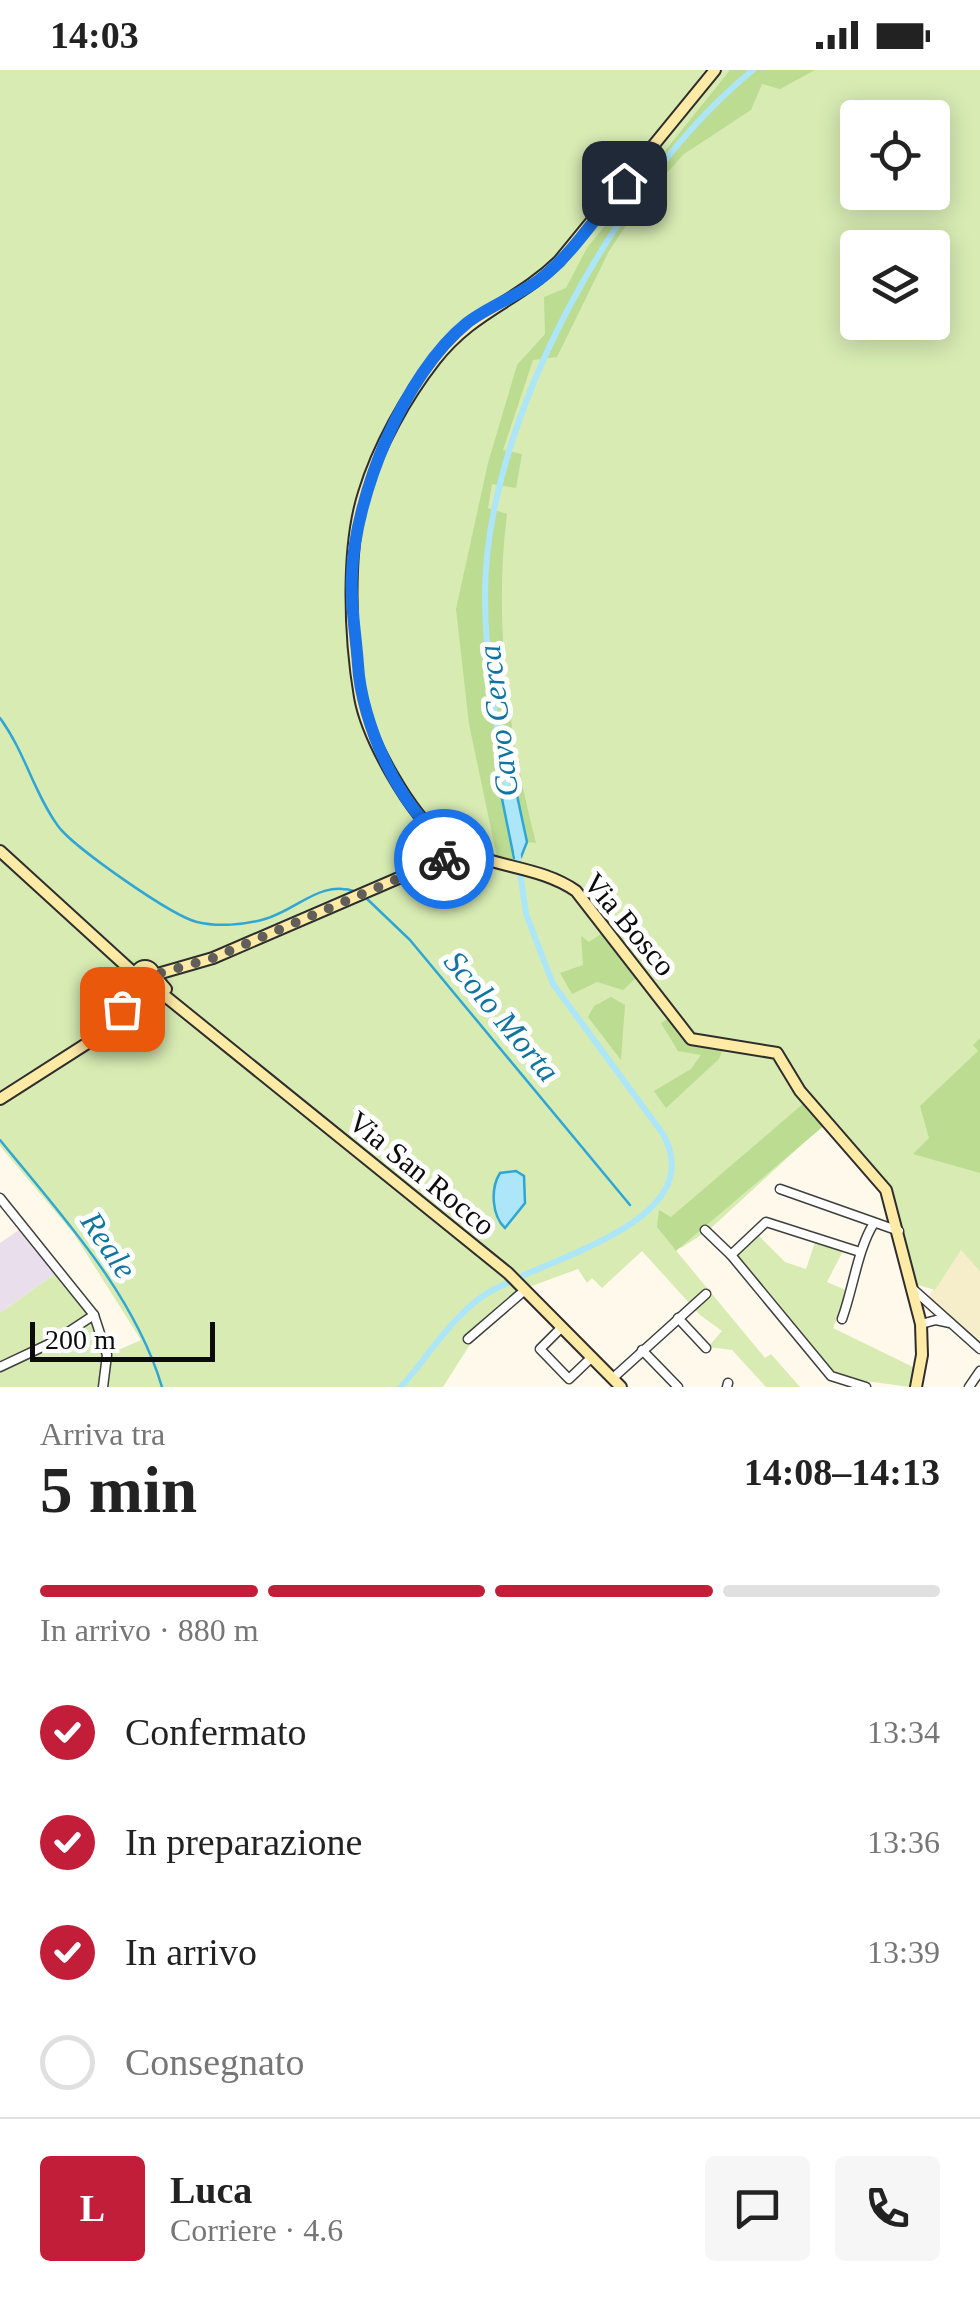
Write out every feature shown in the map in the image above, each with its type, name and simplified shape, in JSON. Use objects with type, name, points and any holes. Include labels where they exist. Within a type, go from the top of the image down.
[{"type":"street","name":"Via Bosco","points":[[714,70],[559,262],[529,286],[466,324],[434,361],[403,407],[364,494],[352,574],[360,698],[381,751],[430,827],[472,856],[565,883],[585,900],[687,1036],[777,1053],[800,1091],[886,1190],[921,1324],[922,1355],[916,1387]]},
{"type":"street","points":[[430,827],[430,853]]},
{"type":"street","points":[[408,873],[449,842]]},
{"type":"street","points":[[445,858],[449,842]]},
{"type":"street","name":"Via San Rocco","points":[[0,851],[118,960],[170,993],[183,1008]]},
{"type":"street","points":[[145,975],[201,962],[445,858],[472,856]]},
{"type":"street","points":[[0,1099],[80,1050],[122,1009],[145,975],[201,962]]},
{"type":"street","points":[[170,993],[174,970]]},
{"type":"street","name":"Via San Rocco","points":[[145,975],[508,1273],[617,1383]]},
{"type":"street","points":[[780,1189],[899,1231]]},
{"type":"street","points":[[0,1198],[94,1315],[107,1355],[103,1387]]},
{"type":"street","points":[[731,1256],[766,1222],[860,1252]]},
{"type":"street","points":[[842,1319],[854,1291],[860,1252],[874,1223]]},
{"type":"street","points":[[705,1230],[830,1376],[866,1387]]},
{"type":"street","points":[[468,1339],[524,1288]]},
{"type":"street","points":[[914,1290],[980,1349]]},
{"type":"street","points":[[617,1383],[642,1350],[706,1294]]},
{"type":"street","points":[[918,1310],[931,1305]]},
{"type":"street","points":[[0,1367],[53,1342],[94,1315]]},
{"type":"street","points":[[678,1318],[706,1348]]},
{"type":"street","points":[[921,1324],[950,1323]]},
{"type":"street","points":[[540,1349],[562,1327]]},
{"type":"street","points":[[530,1340],[569,1379],[592,1357]]},
{"type":"street","points":[[642,1350],[678,1387]]},
{"type":"street","points":[[969,1387],[980,1371]]},
{"type":"shaded area","points":[[23,1227],[59,1271],[0,1313],[0,1243]]},
{"type":"shaded area","points":[[966,1242],[980,1257],[980,1340],[928,1297]]},
{"type":"green space","points":[[0,70],[980,70],[980,1271],[961,1250],[935,1290],[918,1285],[896,1207],[823,1125],[709,1230],[681,1248],[668,1234],[664,1236],[765,1358],[771,1354],[800,1387],[766,1387],[732,1350],[708,1347],[722,1331],[700,1315],[642,1251],[602,1288],[592,1278],[587,1283],[578,1269],[529,1287],[469,1346],[443,1387],[0,1387],[0,1313],[59,1271],[95,1315],[107,1355],[141,1340],[74,1234],[0,1146]]},
{"type":"green space","points":[[730,70],[815,70],[780,89],[762,84],[751,110],[684,154],[644,198],[609,251],[557,357],[533,360],[503,450],[522,454],[516,488],[492,484],[488,508],[507,514],[502,596],[506,680],[518,763],[536,843],[527,842],[515,787],[501,793],[514,858],[512,865],[498,862],[469,724],[456,609],[488,463],[517,365],[545,334],[544,297],[566,288],[587,248]]},
{"type":"green space","points":[[607,930],[639,975],[623,990],[597,982],[572,994],[560,973],[583,965],[581,936],[589,942]]},
{"type":"green space","points":[[611,997],[625,1005],[621,1060],[588,1017],[594,1006]]},
{"type":"green space","points":[[671,1017],[687,1037],[725,1044],[719,1059],[666,1108],[654,1091],[691,1069],[701,1055],[678,1051],[661,1023]]},
{"type":"green space","points":[[980,1038],[980,1173],[913,1154],[929,1138],[920,1106],[978,1051],[973,1045]]},
{"type":"green space","points":[[805,1102],[826,1124],[676,1251],[657,1227],[659,1210],[671,1217]]},
{"type":"green space","points":[[758,1235],[785,1262],[806,1269],[815,1242],[843,1251],[827,1282],[848,1291],[833,1328],[913,1367],[910,1387],[836,1377],[737,1256]]},
{"type":"water","points":[[515,786],[527,842],[521,857],[514,858],[501,794]]},
{"type":"water","points":[[516,1171],[524,1176],[525,1203],[505,1228],[495,1210],[495,1187],[500,1173]]},
{"type":"waterway","name":"Cavo Cerca","points":[[509,798],[489,672],[485,595],[491,527],[508,454],[534,381],[609,238],[655,173],[703,117],[753,70]]},
{"type":"waterway","name":"Scolo Morta","points":[[0,718],[42,800],[67,836],[146,895],[184,917],[213,924],[249,923],[321,892],[357,892]]},
{"type":"waterway","name":"Cavo Cerca","points":[[401,1387],[471,1305],[508,1282],[612,1235],[642,1215],[664,1192],[672,1166],[663,1134],[553,984],[526,914],[517,850]]},
{"type":"waterway","name":"Scolo Morta","points":[[364,896],[410,940],[630,1205]]},
{"type":"waterway","name":"Reale","points":[[0,1140],[115,1287],[150,1352],[162,1387]]},
{"type":"way so far","points":[[122,1009],[154,975],[213,958],[444,859]]},
{"type":"route","points":[[444,859],[449,842],[441,838],[411,802],[381,751],[360,698],[352,574],[364,494],[403,407],[434,361],[466,324],[529,286],[559,262],[624,183]]}]
